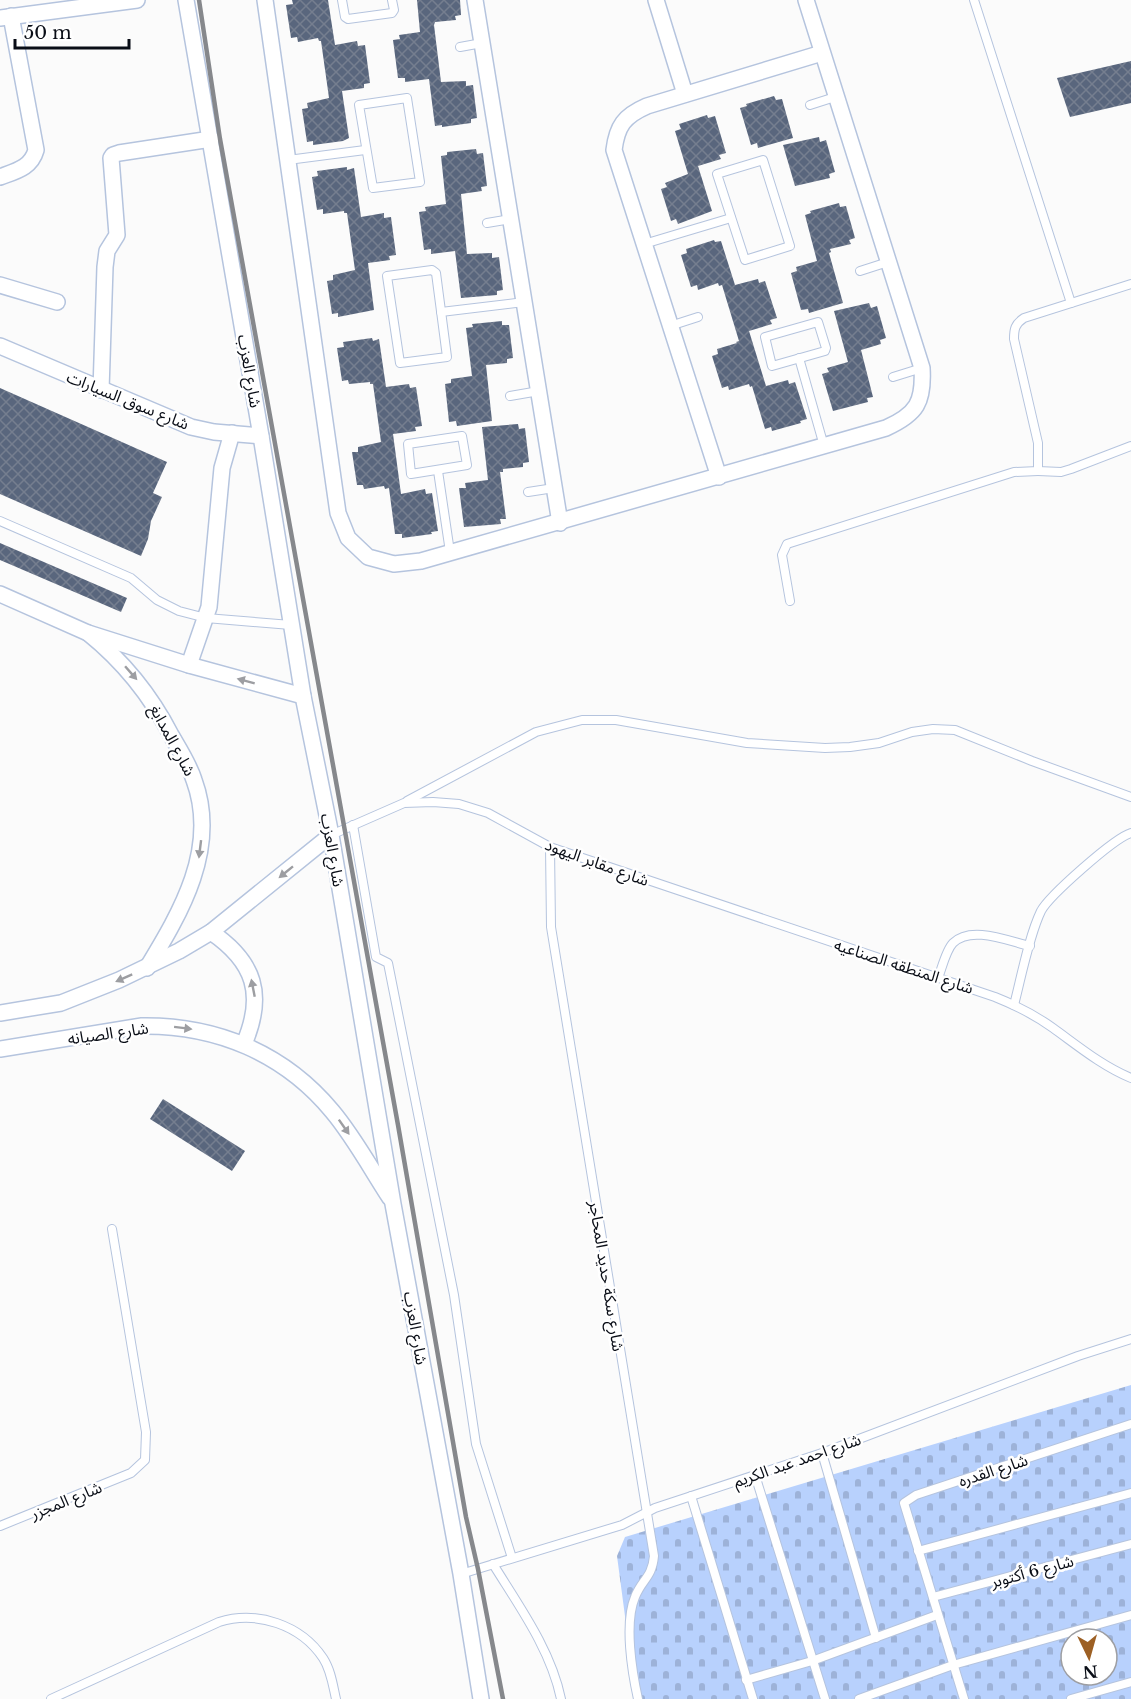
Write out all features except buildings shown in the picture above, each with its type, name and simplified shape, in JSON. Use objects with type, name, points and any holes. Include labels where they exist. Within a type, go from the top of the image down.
[{"type":"street","points":[[0,177],[26,167],[33,159],[36,150],[6,17],[137,0]]},
{"type":"street","name":"شارع العزب","points":[[186,0],[303,696],[331,835],[393,1204],[482,1699]]},
{"type":"street","points":[[265,0],[338,513],[348,538],[368,556],[394,564],[421,561],[886,428],[904,420],[917,406],[923,388],[922,368],[806,0]]},
{"type":"street","points":[[475,0],[560,522]]},
{"type":"street","points":[[656,0],[685,94]]},
{"type":"street","points":[[719,477],[614,150],[616,135],[622,122],[633,112],[647,106],[822,53]]},
{"type":"street","points":[[101,390],[105,267],[107,251],[117,235],[111,158],[119,153],[211,139]]},
{"type":"street","points":[[0,285],[57,302]]},
{"type":"street","name":"شارع سوق السيارات","points":[[0,346],[190,427],[261,436]]},
{"type":"street","points":[[189,665],[209,607],[222,468],[232,433]]},
{"type":"street","name":"شارع المدابغ","points":[[0,594],[88,633],[189,665],[303,696]]},
{"type":"street","name":"شارع المدابغ","points":[[88,633],[121,662],[151,699],[194,779],[198,795],[201,820],[200,846],[193,880],[179,913],[147,968]]},
{"type":"street","points":[[0,1013],[61,1003],[147,968],[211,932],[331,835]]},
{"type":"street","points":[[211,932],[229,945],[244,961],[252,981],[256,1003],[253,1024],[244,1044]]},
{"type":"street","name":"شارع الصيانه","points":[[0,1049],[142,1026],[194,1030],[244,1044],[283,1065],[318,1094],[346,1130],[393,1204]]},
{"type":"lane","points":[[342,0],[345,17],[348,19],[392,13],[394,10],[392,0]]},
{"type":"lane","points":[[974,0],[1071,303]]},
{"type":"lane","points":[[460,46],[482,43]]},
{"type":"lane","points":[[810,105],[835,97]]},
{"type":"lane","points":[[407,98],[420,182],[373,188],[365,150],[359,105],[407,98]]},
{"type":"lane","points":[[288,160],[365,150]]},
{"type":"lane","points":[[763,160],[790,246],[746,260],[731,218],[717,174],[763,160]]},
{"type":"lane","points":[[644,244],[731,218]]},
{"type":"lane","points":[[487,223],[511,219]]},
{"type":"lane","points":[[860,271],[888,262]]},
{"type":"lane","points":[[434,271],[441,312],[447,357],[399,363],[387,276],[434,271]]},
{"type":"lane","points":[[1038,471],[1038,443],[1014,339],[1017,322],[1131,284]]},
{"type":"lane","points":[[441,312],[524,302]]},
{"type":"lane","points":[[670,326],[698,317]]},
{"type":"lane","points":[[818,322],[826,350],[799,358],[772,366],[764,338],[818,322]]},
{"type":"lane","points":[[799,358],[824,446]]},
{"type":"lane","points":[[892,377],[922,368]]},
{"type":"lane","points":[[510,396],[539,391]]},
{"type":"lane","points":[[462,436],[467,465],[438,471],[411,474],[407,445],[462,436]]},
{"type":"lane","points":[[790,601],[782,555],[788,544],[1014,472],[1061,472],[1131,446]]},
{"type":"lane","points":[[438,471],[450,552]]},
{"type":"lane","points":[[528,492],[554,488]]},
{"type":"lane","points":[[0,521],[131,578],[157,600],[179,611],[206,618],[291,625]]},
{"type":"lane","points":[[404,803],[536,732],[582,720],[615,720],[747,743],[825,748],[879,743],[912,732],[933,729],[955,730],[1032,761],[1131,796]]},
{"type":"lane","name":"شارع مقابر اليهود","points":[[331,835],[404,803],[459,804],[488,813],[550,847],[662,886]]},
{"type":"lane","points":[[353,825],[376,957],[388,963],[454,1295],[476,1444],[512,1558]]},
{"type":"lane","points":[[1014,1005],[1042,910],[1089,862],[1122,836],[1131,833]]},
{"type":"lane","name":"شارع سكة حديد المحاجر","points":[[550,847],[551,927],[645,1513],[654,1556],[653,1569],[640,1587],[631,1611],[632,1668],[638,1699]]},
{"type":"lane","name":"شارع المنطقه الصناعيه","points":[[662,886],[1014,1005],[1052,1027],[1094,1059],[1131,1078]]},
{"type":"lane","points":[[938,978],[952,944],[966,935],[983,936],[1030,946]]},
{"type":"lane","name":"شارع المجزر","points":[[0,1526],[131,1473],[145,1460],[146,1432],[112,1229]]},
{"type":"lane","name":"شارع احمد عبد الكريم","points":[[461,1574],[622,1525],[645,1513],[691,1496],[822,1454],[1078,1356],[1131,1339]]},
{"type":"lane","name":"شارع القدره","points":[[918,1551],[905,1510],[904,1503],[909,1498],[1131,1424]]},
{"type":"lane","points":[[822,1454],[876,1638]]},
{"type":"lane","points":[[755,1475],[825,1699]]},
{"type":"lane","points":[[963,1699],[918,1551],[1131,1493]]},
{"type":"lane","points":[[691,1496],[753,1699]]},
{"type":"lane","name":"شارع 6 أكتوبر","points":[[933,1598],[1131,1544]]},
{"type":"lane","points":[[494,1564],[542,1646],[561,1699]]},
{"type":"lane","points":[[747,1680],[812,1661],[937,1615]]},
{"type":"lane","points":[[859,1699],[953,1665],[1131,1615]]},
{"type":"lane","points":[[51,1699],[219,1622],[233,1617],[247,1617],[263,1618],[309,1641],[324,1660],[336,1699]]},
{"type":"lane","points":[[1071,1699],[1131,1682]]},
{"type":"green space","points":[[1131,1385],[1131,1699],[636,1699],[617,1556],[625,1537]]},
{"type":"railway","points":[[199,0],[220,139],[398,1125],[466,1517],[503,1699]]}]
